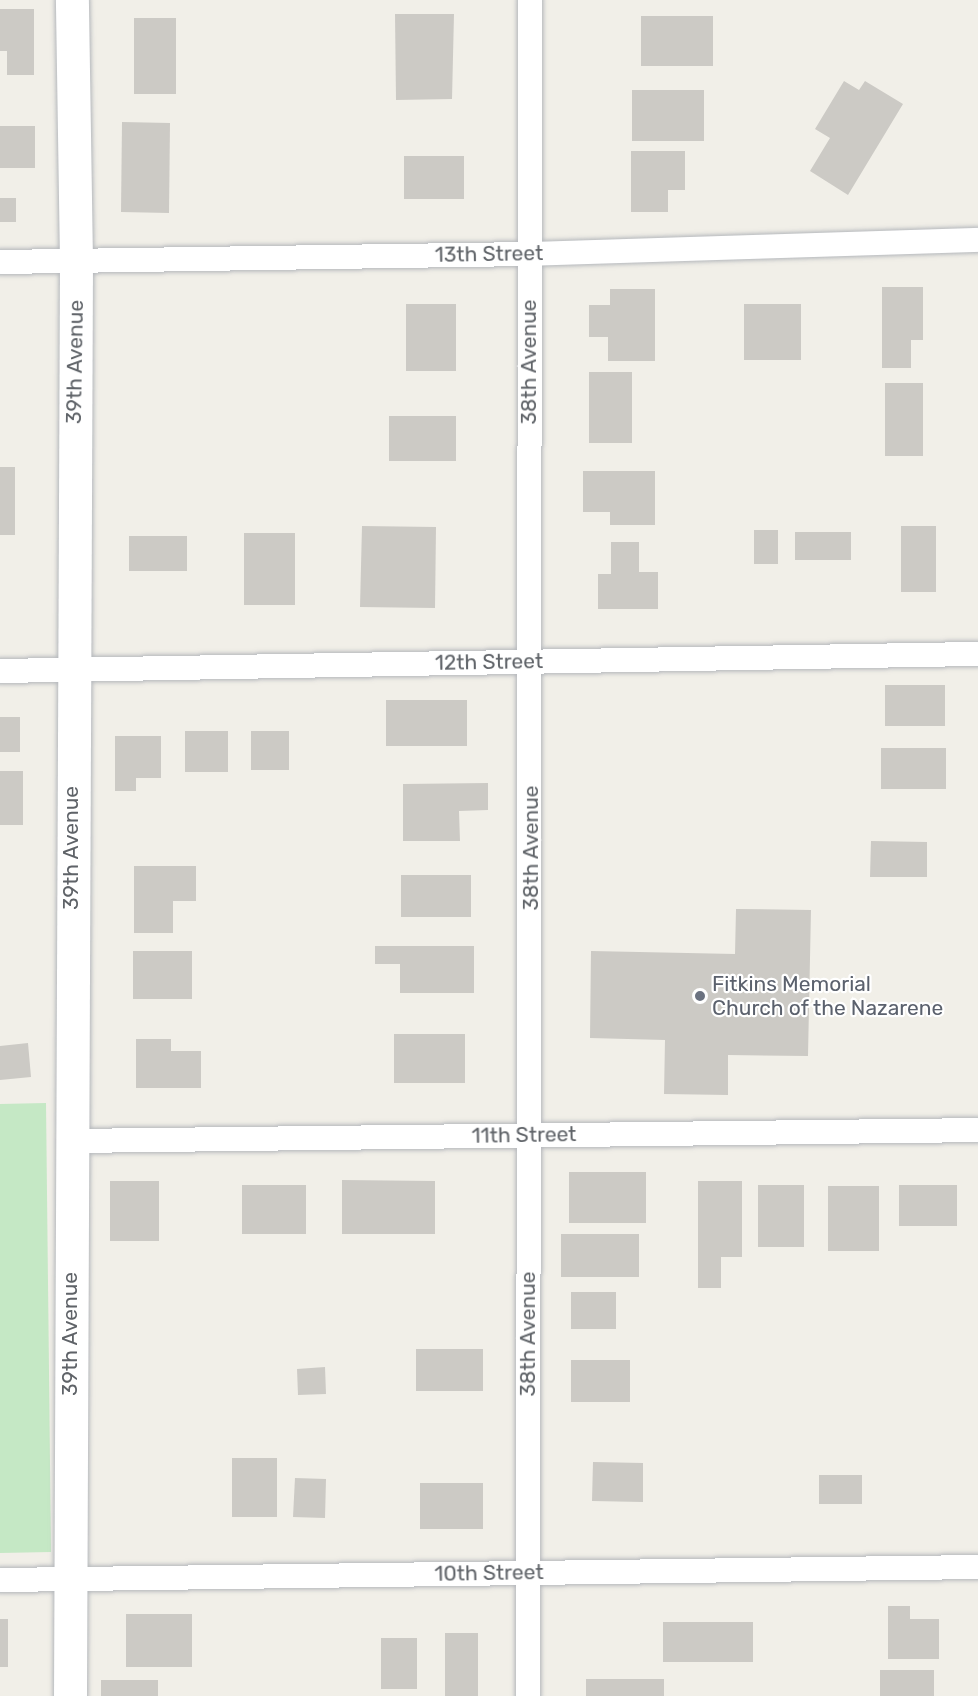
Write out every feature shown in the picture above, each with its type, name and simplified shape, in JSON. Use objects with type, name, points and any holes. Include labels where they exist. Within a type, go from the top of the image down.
[{"type":"street","name":"39th Avenue","points":[[70,1696],[72,670],[76,261],[72,0]]},
{"type":"street","name":"38th Avenue","points":[[528,1696],[526,1572],[531,661],[528,254],[530,0]]},
{"type":"street","name":"13th Street","points":[[0,262],[528,254],[978,240]]},
{"type":"street","name":"12th Street","points":[[0,671],[978,654]]},
{"type":"street","name":"11th Street","points":[[71,1141],[978,1130]]},
{"type":"street","name":"10th Street","points":[[0,1580],[70,1581],[526,1572],[978,1567]]},
{"type":"green space","points":[[46,1103],[51,1552],[0,1553],[0,1104]]},
{"type":"building","points":[[0,9],[34,9],[34,75],[7,75],[7,51],[0,51]]},
{"type":"building","points":[[395,14],[454,14],[452,99],[396,100]]},
{"type":"building","points":[[641,16],[713,16],[713,66],[641,66]]},
{"type":"building","points":[[134,18],[176,18],[176,94],[134,94]]},
{"type":"building","points":[[844,81],[859,90],[865,81],[903,104],[848,195],[810,171],[830,138],[815,129]]},
{"type":"building","points":[[632,90],[704,90],[704,141],[632,141]]},
{"type":"building","points":[[122,122],[170,123],[169,213],[121,212]]},
{"type":"building","points":[[0,126],[35,126],[35,168],[0,168]]},
{"type":"building","points":[[631,151],[685,151],[685,190],[668,190],[668,212],[631,212]]},
{"type":"building","points":[[404,156],[464,156],[464,199],[404,199]]},
{"type":"building","points":[[0,198],[16,198],[16,222],[0,222]]},
{"type":"building","points":[[882,287],[923,287],[923,340],[911,340],[911,368],[882,368]]},
{"type":"building","points":[[610,289],[655,289],[655,361],[608,361],[608,337],[589,337],[589,305],[610,305]]},
{"type":"building","points":[[406,304],[456,304],[456,371],[406,371]]},
{"type":"building","points":[[744,304],[801,304],[801,360],[744,360]]},
{"type":"building","points":[[589,372],[632,372],[632,443],[589,443]]},
{"type":"building","points":[[885,383],[923,383],[923,456],[885,456]]},
{"type":"building","points":[[389,416],[456,416],[456,461],[389,461]]},
{"type":"building","points":[[0,467],[15,467],[15,535],[0,535]]},
{"type":"building","points":[[583,471],[655,471],[655,525],[610,525],[610,512],[583,512]]},
{"type":"building","points":[[362,526],[436,527],[435,608],[360,607]]},
{"type":"building","points":[[901,526],[936,526],[936,592],[901,592]]},
{"type":"building","points":[[754,530],[778,530],[778,564],[754,564]]},
{"type":"building","points":[[795,532],[851,532],[851,560],[795,560]]},
{"type":"building","points":[[244,533],[295,533],[295,605],[244,605]]},
{"type":"building","points":[[129,536],[187,536],[187,571],[129,571]]},
{"type":"building","points":[[611,542],[639,542],[639,572],[658,572],[658,609],[598,609],[598,574],[611,574]]},
{"type":"building","points":[[885,685],[945,685],[945,726],[885,726]]},
{"type":"building","points":[[386,700],[467,700],[467,746],[386,746]]},
{"type":"building","points":[[0,717],[20,717],[20,752],[0,752]]},
{"type":"building","points":[[185,731],[228,731],[228,772],[185,772]]},
{"type":"building","points":[[251,731],[289,731],[289,770],[251,770]]},
{"type":"building","points":[[115,736],[161,736],[161,778],[136,778],[136,791],[115,791]]},
{"type":"building","points":[[881,748],[946,748],[946,789],[881,789]]},
{"type":"building","points":[[0,771],[23,771],[23,825],[0,825]]},
{"type":"building","points":[[488,783],[488,810],[459,811],[460,841],[403,841],[403,784]]},
{"type":"building","points":[[871,841],[927,842],[927,877],[870,877]]},
{"type":"building","points":[[134,866],[196,866],[196,901],[173,901],[173,933],[134,933]]},
{"type":"building","points":[[401,875],[471,875],[471,917],[401,917]]},
{"type":"building","name":"Fitkins Memorial Church of the Nazarene","points":[[736,909],[811,910],[808,1056],[728,1055],[728,1095],[664,1094],[665,1040],[590,1038],[591,951],[735,954]]},
{"type":"building","points":[[375,946],[474,946],[474,993],[400,993],[400,964],[375,964]]},
{"type":"building","points":[[133,951],[192,951],[192,999],[133,999]]},
{"type":"building","points":[[394,1034],[465,1034],[465,1083],[394,1083]]},
{"type":"building","points":[[136,1039],[171,1039],[171,1051],[201,1051],[201,1088],[136,1088]]},
{"type":"building","points":[[28,1043],[31,1077],[0,1080],[0,1046]]},
{"type":"building","points":[[569,1172],[646,1172],[646,1223],[569,1223]]},
{"type":"building","points":[[342,1180],[435,1181],[435,1234],[342,1234]]},
{"type":"building","points":[[110,1181],[159,1181],[159,1241],[110,1241]]},
{"type":"building","points":[[698,1181],[742,1181],[742,1257],[721,1257],[721,1288],[698,1288]]},
{"type":"building","points":[[242,1185],[306,1185],[306,1234],[242,1234]]},
{"type":"building","points":[[758,1185],[804,1185],[804,1247],[758,1247]]},
{"type":"building","points":[[899,1185],[957,1185],[957,1226],[899,1226]]},
{"type":"building","points":[[828,1186],[879,1186],[879,1251],[828,1251]]},
{"type":"building","points":[[561,1234],[639,1234],[639,1277],[561,1277]]},
{"type":"building","points":[[571,1292],[616,1292],[616,1329],[571,1329]]},
{"type":"building","points":[[416,1349],[483,1349],[483,1391],[416,1391]]},
{"type":"building","points":[[571,1360],[630,1360],[630,1402],[571,1402]]},
{"type":"building","points":[[325,1367],[326,1394],[298,1395],[297,1369]]},
{"type":"building","points":[[232,1458],[277,1458],[277,1517],[232,1517]]},
{"type":"building","points":[[593,1462],[643,1463],[643,1502],[592,1501]]},
{"type":"building","points":[[819,1475],[862,1475],[862,1504],[819,1504]]},
{"type":"building","points":[[295,1478],[326,1479],[325,1518],[293,1517]]},
{"type":"building","points":[[420,1483],[483,1483],[483,1529],[420,1529]]},
{"type":"building","points":[[888,1606],[910,1606],[910,1619],[939,1619],[939,1659],[888,1659]]},
{"type":"building","points":[[126,1614],[192,1614],[192,1667],[126,1667]]},
{"type":"building","points":[[0,1619],[8,1619],[8,1667],[0,1667]]},
{"type":"building","points":[[663,1622],[753,1622],[753,1662],[663,1662]]},
{"type":"building","points":[[445,1633],[478,1633],[478,1696],[445,1696]]},
{"type":"building","points":[[381,1638],[417,1638],[417,1689],[381,1689]]},
{"type":"building","points":[[880,1670],[934,1670],[934,1696],[880,1696]]},
{"type":"building","points":[[586,1679],[664,1679],[664,1696],[586,1696]]},
{"type":"building","points":[[101,1680],[158,1680],[158,1696],[101,1696]]},
{"type":"place","name":"Fitkins Memorial Church of the Nazarene","points":[[700,996]]}]
